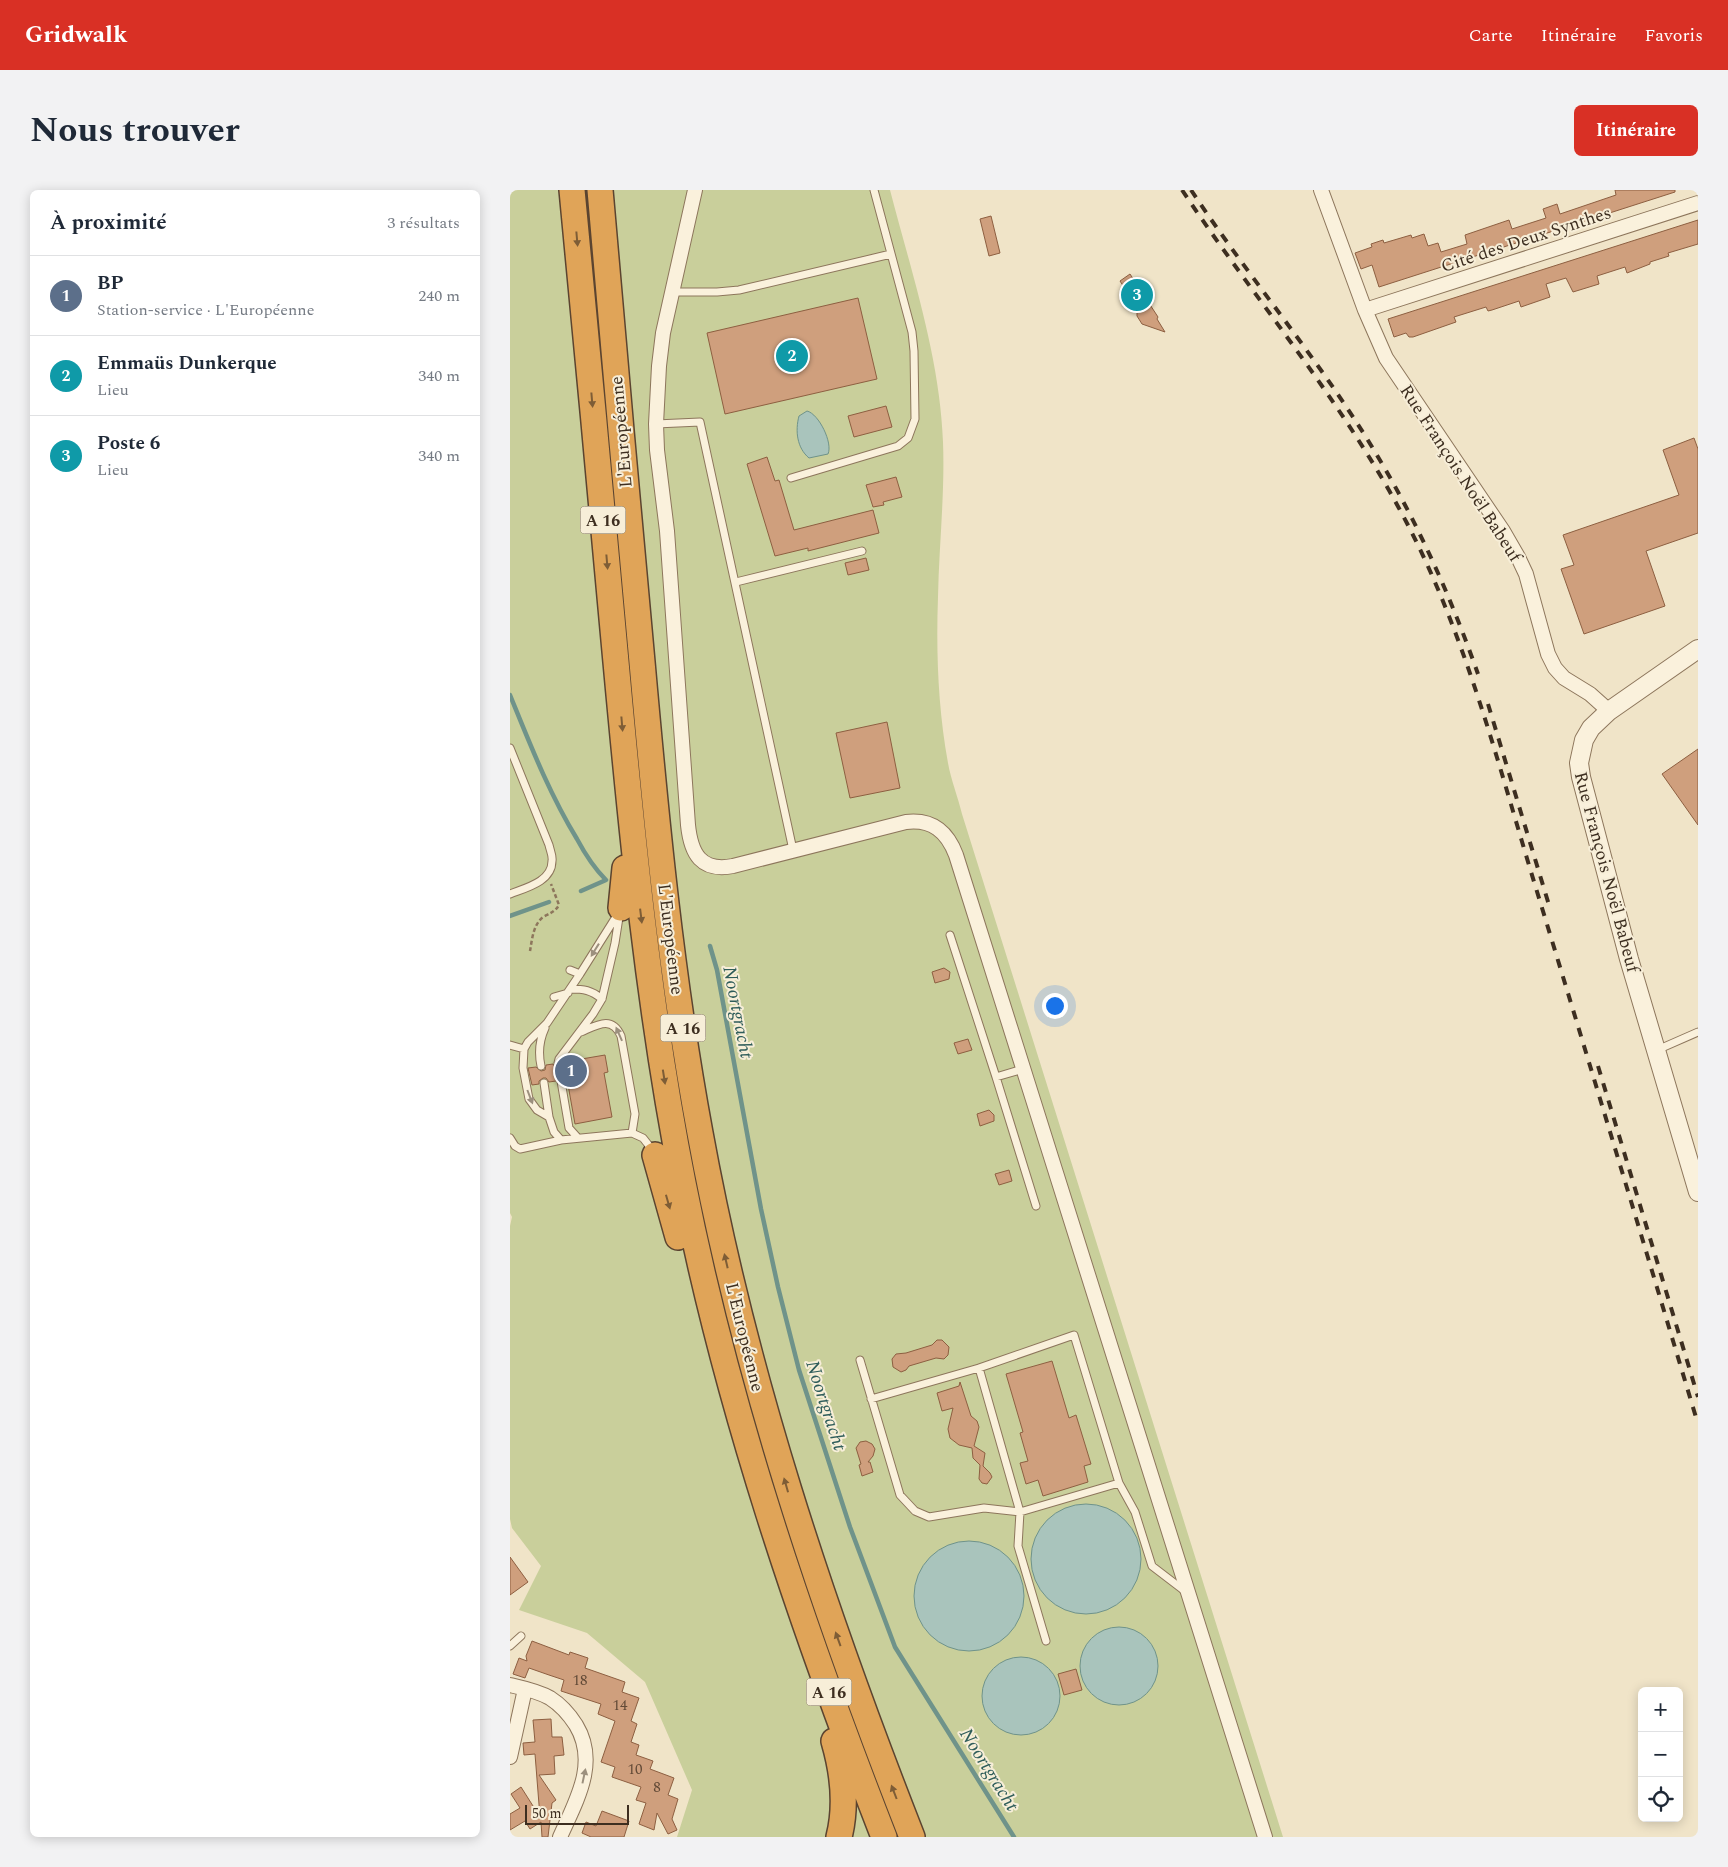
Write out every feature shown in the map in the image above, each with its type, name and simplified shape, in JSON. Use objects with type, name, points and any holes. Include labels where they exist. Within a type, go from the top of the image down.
[{"type":"highway","name":"L'Européenne","points":[[572,190],[634,850],[649,977],[681,1175],[710,1305],[778,1547],[820,1667],[884,1837]]},
{"type":"highway","name":"L'Européenne","points":[[600,190],[654,790],[673,957],[698,1122],[715,1209],[752,1366],[788,1490],[837,1639],[912,1837]]},
{"type":"highway","points":[[610,190],[630,434],[631,542]]},
{"type":"highway","points":[[621,908],[624,871],[634,850]]},
{"type":"highway","points":[[655,1155],[705,1333],[747,1440]]},
{"type":"highway","points":[[778,1547],[805,1660],[838,1756],[844,1803],[839,1837]]},
{"type":"street","points":[[695,190],[659,360],[656,424],[657,450],[667,532],[690,840],[699,859],[709,866],[720,868],[906,822],[929,823],[940,829],[949,840],[956,855],[1265,1837]]},
{"type":"street","name":"Rue François Noël Babeuf","points":[[1321,190],[1376,338],[1391,367],[1503,531],[1518,557],[1529,583],[1548,654],[1555,668],[1564,678],[1590,694],[1609,711],[1596,722],[1587,734],[1580,755],[1580,769],[1615,910],[1698,1192]]},
{"type":"street","name":"Cité des Deux Synthes","points":[[1365,310],[1698,203]]},
{"type":"street","points":[[1609,711],[1698,650]]},
{"type":"street","points":[[510,1685],[549,1697],[562,1707],[578,1729],[584,1744],[586,1760],[584,1781],[560,1837]]},
{"type":"street","points":[[510,1758],[525,1689]]},
{"type":"lane","points":[[791,478],[898,446],[912,432],[915,419],[913,341],[910,323],[874,190]]},
{"type":"lane","points":[[672,292],[739,290],[891,254]]},
{"type":"lane","points":[[656,424],[700,422],[793,850]]},
{"type":"lane","points":[[736,582],[862,551]]},
{"type":"lane","points":[[510,748],[549,845],[553,862],[548,875],[534,885],[510,894]]},
{"type":"lane","points":[[548,1117],[537,1110],[529,1098],[523,1068],[524,1049],[528,1042],[547,1023],[621,908]]},
{"type":"lane","points":[[558,1063],[602,999],[621,908]]},
{"type":"lane","points":[[950,935],[1036,1206]]},
{"type":"lane","points":[[570,970],[580,974]]},
{"type":"lane","points":[[554,997],[569,991],[586,989],[593,991],[602,999]]},
{"type":"lane","points":[[541,1066],[539,1054],[540,1040],[547,1023]]},
{"type":"lane","points":[[579,1033],[601,1024],[610,1023],[617,1027],[621,1036],[635,1114],[632,1133]]},
{"type":"lane","points":[[1656,1050],[1698,1032]]},
{"type":"lane","points":[[510,1045],[524,1049]]},
{"type":"lane","points":[[996,1077],[1023,1068]]},
{"type":"lane","points":[[561,1080],[569,1128],[578,1138]]},
{"type":"lane","points":[[544,1083],[548,1117],[554,1132],[561,1140]]},
{"type":"lane","points":[[510,1138],[515,1146],[520,1149],[561,1140],[632,1133],[644,1138],[655,1155]]},
{"type":"lane","points":[[871,1399],[979,1368],[1074,1335],[1119,1483],[1135,1512],[1152,1566],[1189,1594]]},
{"type":"lane","points":[[860,1360],[900,1495],[915,1511],[929,1517],[984,1508],[1020,1512],[1119,1483]]},
{"type":"lane","points":[[979,1368],[1020,1512],[1018,1546],[1046,1641]]},
{"type":"lane","points":[[510,1646],[521,1636]]},
{"type":"path","points":[[530,952],[532,933],[541,918],[556,910],[559,905],[548,875]]},
{"type":"green space","points":[[510,190],[890,190],[923,314],[941,410],[943,480],[937,618],[940,701],[949,769],[1283,1837],[677,1837],[692,1790],[645,1682],[587,1633],[519,1610],[541,1566],[512,1528],[510,1519],[510,1226],[512,1217],[510,1213]]},
{"type":"water","points":[[807,411],[816,417],[827,436],[829,443],[828,454],[809,458],[802,449],[797,433],[798,422],[799,416]]},
{"type":"water","points":[[1086,1504],[1107,1508],[1125,1520],[1137,1538],[1141,1559],[1137,1580],[1125,1598],[1107,1610],[1086,1614],[1065,1610],[1047,1598],[1035,1580],[1031,1559],[1035,1538],[1047,1520],[1065,1508]]},
{"type":"water","points":[[969,1541],[990,1545],[1008,1557],[1020,1575],[1024,1596],[1020,1617],[1008,1635],[990,1647],[969,1651],[948,1647],[930,1635],[918,1617],[914,1596],[918,1575],[930,1557],[948,1545]]},
{"type":"water","points":[[1119,1627],[1134,1630],[1147,1638],[1155,1651],[1158,1666],[1155,1681],[1147,1694],[1134,1702],[1119,1705],[1104,1702],[1091,1694],[1083,1681],[1080,1666],[1083,1651],[1091,1638],[1104,1630]]},
{"type":"water","points":[[1021,1657],[1036,1660],[1049,1668],[1057,1681],[1060,1696],[1057,1711],[1049,1724],[1036,1732],[1021,1735],[1006,1732],[993,1724],[985,1711],[982,1696],[985,1681],[993,1668],[1006,1660]]},
{"type":"building","points":[[1615,190],[1675,190],[1675,192],[1379,287],[1372,265],[1361,269],[1355,253],[1372,247],[1371,244],[1383,240],[1384,243],[1411,235],[1412,238],[1424,234],[1428,246],[1438,243],[1441,252],[1467,244],[1465,235],[1509,220],[1512,229],[1546,218],[1543,209],[1557,204],[1560,214],[1616,195]]},
{"type":"building","points":[[991,216],[1000,253],[989,256],[980,219]]},
{"type":"building","points":[[1698,220],[1698,244],[1668,253],[1669,256],[1650,262],[1650,264],[1627,273],[1625,267],[1597,276],[1599,284],[1573,292],[1566,278],[1546,284],[1550,297],[1521,307],[1519,301],[1488,311],[1486,307],[1454,317],[1456,322],[1413,337],[1409,337],[1406,333],[1394,337],[1388,319]]},
{"type":"building","points":[[1130,274],[1158,317],[1157,319],[1165,332],[1142,324],[1137,316],[1137,307],[1120,281]]},
{"type":"building","points":[[858,298],[877,379],[725,414],[707,333]]},
{"type":"building","points":[[886,406],[892,427],[854,437],[848,416]]},
{"type":"building","points":[[1694,438],[1698,449],[1698,533],[1646,551],[1665,606],[1584,634],[1561,569],[1574,565],[1563,535],[1679,495],[1663,450]]},
{"type":"building","points":[[767,457],[775,481],[779,480],[794,530],[873,510],[879,533],[808,551],[808,548],[775,556],[747,464]]},
{"type":"building","points":[[896,477],[902,497],[883,502],[884,505],[873,507],[866,485]]},
{"type":"building","points":[[866,558],[869,570],[848,575],[845,563]]},
{"type":"building","points":[[887,722],[900,788],[850,798],[836,733]]},
{"type":"building","points":[[1698,749],[1698,825],[1662,774]]},
{"type":"building","points":[[944,968],[950,972],[949,979],[935,983],[932,972]]},
{"type":"building","points":[[968,1039],[972,1050],[958,1054],[954,1043]]},
{"type":"building","points":[[605,1055],[608,1072],[604,1073],[612,1117],[575,1124],[567,1079],[560,1076],[556,1081],[549,1082],[546,1078],[543,1078],[539,1081],[539,1084],[532,1085],[528,1068],[536,1067],[541,1071],[545,1070],[546,1065],[553,1064],[559,1068],[564,1062]]},
{"type":"building","points":[[989,1110],[994,1115],[994,1121],[980,1126],[977,1114]]},
{"type":"building","points":[[1009,1170],[1012,1181],[999,1185],[995,1174]]},
{"type":"building","points":[[937,1340],[942,1340],[949,1347],[948,1355],[944,1359],[936,1358],[909,1366],[901,1372],[893,1367],[892,1359],[896,1354],[932,1345]]},
{"type":"building","points":[[1052,1361],[1069,1418],[1076,1415],[1091,1464],[1084,1466],[1088,1482],[1043,1496],[1038,1480],[1026,1484],[1020,1463],[1028,1461],[1020,1433],[1023,1432],[1006,1374]]},
{"type":"building","points":[[960,1382],[971,1416],[977,1421],[979,1427],[974,1446],[985,1453],[983,1466],[992,1477],[987,1484],[982,1483],[979,1479],[980,1465],[973,1458],[972,1448],[959,1445],[950,1438],[948,1429],[953,1408],[942,1411],[937,1393],[959,1386]]},
{"type":"building","points":[[866,1441],[872,1444],[875,1449],[873,1456],[868,1462],[870,1462],[873,1472],[862,1476],[859,1465],[861,1464],[856,1448],[860,1442]]},
{"type":"building","points":[[510,1557],[528,1582],[510,1595]]},
{"type":"building","points":[[532,1641],[569,1655],[570,1652],[588,1658],[585,1668],[625,1682],[622,1692],[639,1698],[631,1721],[637,1724],[631,1742],[639,1745],[636,1755],[653,1761],[650,1769],[674,1778],[668,1795],[678,1799],[672,1819],[677,1830],[668,1834],[657,1813],[654,1830],[639,1824],[646,1803],[636,1800],[641,1787],[612,1777],[615,1767],[601,1762],[615,1721],[598,1714],[601,1704],[561,1691],[564,1680],[529,1668],[525,1678],[513,1674],[519,1658],[527,1661],[526,1656]]},
{"type":"building","points":[[1076,1669],[1082,1690],[1064,1695],[1058,1674]]},
{"type":"building","points":[[551,1719],[552,1737],[562,1737],[564,1755],[554,1756],[555,1774],[539,1775],[556,1800],[552,1803],[548,1837],[542,1837],[541,1822],[530,1829],[525,1821],[510,1830],[510,1814],[520,1808],[511,1794],[521,1787],[540,1817],[535,1754],[524,1755],[523,1743],[535,1742],[533,1720]]},
{"type":"building","points":[[602,1811],[629,1821],[624,1837],[591,1837],[582,1833],[586,1822],[596,1826]]},
{"type":"waterway","points":[[510,695],[540,768],[567,822],[586,855],[606,880],[581,891]]},
{"type":"waterway","points":[[510,916],[549,902]]},
{"type":"waterway","name":"Noortgracht","points":[[710,946],[717,970],[761,1209],[778,1287],[799,1370],[850,1527],[895,1647],[1014,1837]]},
{"type":"railway","points":[[1182,190],[1332,400],[1361,444],[1412,533],[1450,618],[1495,751],[1698,1424]]},
{"type":"railway","points":[[1191,190],[1344,403],[1364,434],[1398,492],[1428,551],[1478,674]]},
{"type":"railway","points":[[1488,704],[1549,905]]},
{"type":"railway","points":[[1598,1066],[1698,1397]]},
{"type":"place","name":"Poste 6","points":[[1137,295]]},
{"type":"place","name":"Emmaüs Dunkerque","points":[[792,356]]},
{"type":"place","name":"BP","points":[[571,1071]]}]
